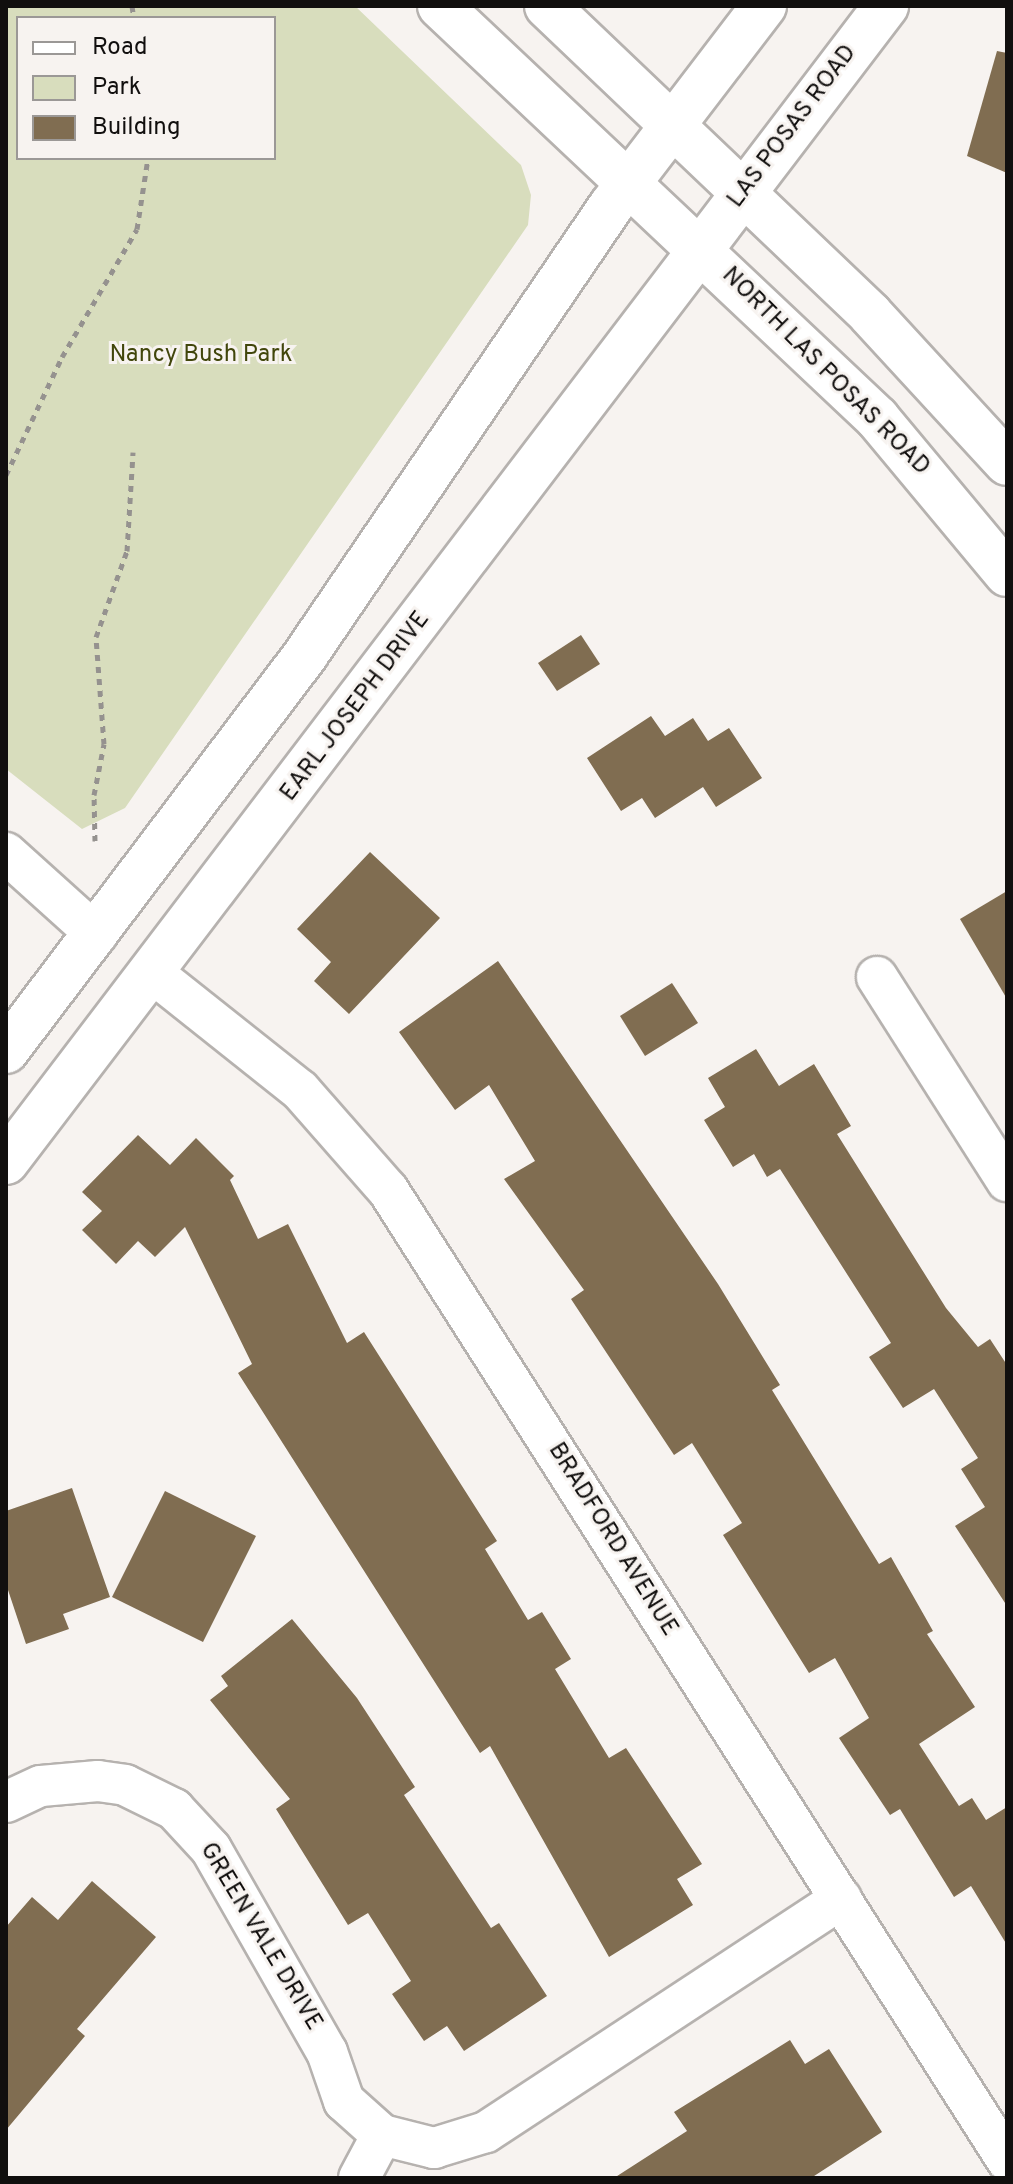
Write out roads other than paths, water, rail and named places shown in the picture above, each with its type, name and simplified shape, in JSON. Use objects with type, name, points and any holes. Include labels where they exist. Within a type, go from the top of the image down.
[{"type":"main road","name":"NORTH LAS POSAS ROAD","points":[[440,6],[877,418],[1007,574]]},
{"type":"main road","points":[[547,6],[745,191],[923,367],[1007,463]]},
{"type":"main road","points":[[6,1051],[97,935],[306,654],[628,184],[764,6]]},
{"type":"main road","name":"LAS POSAS ROAD","points":[[701,249],[886,6]]},
{"type":"main road","name":"EARL JOSEPH DRIVE","points":[[6,1162],[154,974],[701,249]]},
{"type":"street","points":[[6,853],[97,935]]},
{"type":"street","name":"BRADFORD AVENUE","points":[[154,974],[300,1090],[388,1190],[1007,2160]]},
{"type":"street","points":[[877,977],[1007,1181]]},
{"type":"street","name":"GREEN VALE DRIVE","points":[[6,1802],[41,1786],[98,1781],[125,1785],[174,1809],[211,1849],[327,2052],[344,2101],[382,2135],[434,2148],[486,2132],[841,1899]]},
{"type":"street","points":[[359,2178],[382,2135]]},
{"type":"park label","name":"Nancy Bush Park","points":[[201,356]]}]
